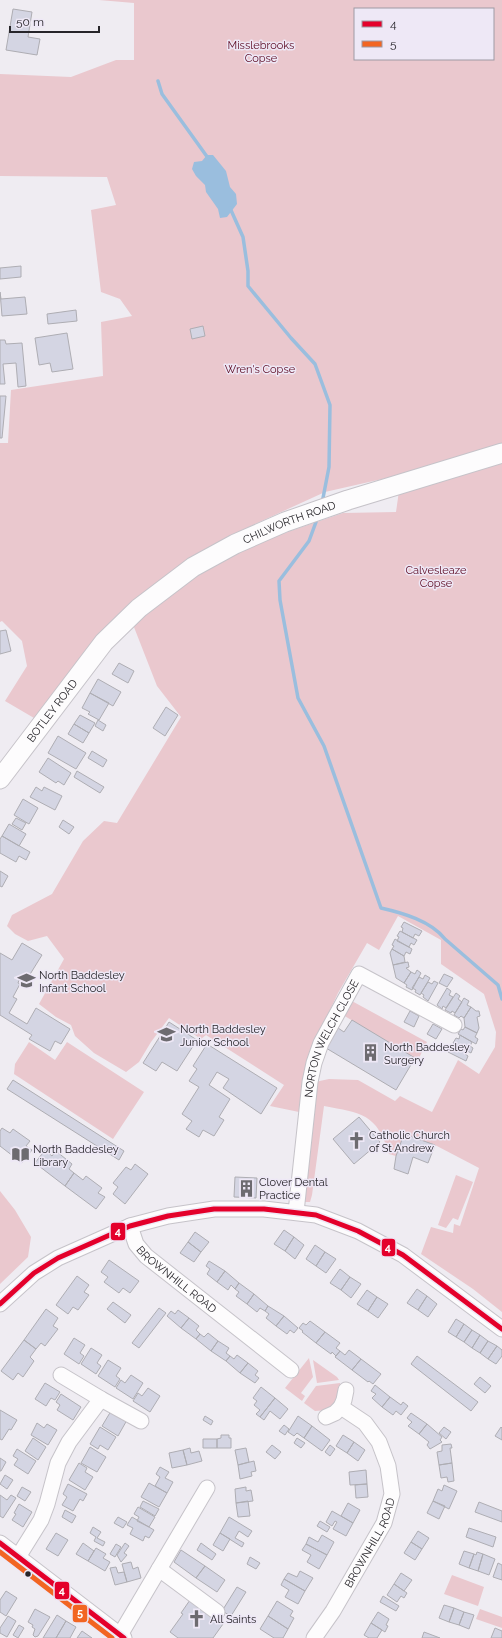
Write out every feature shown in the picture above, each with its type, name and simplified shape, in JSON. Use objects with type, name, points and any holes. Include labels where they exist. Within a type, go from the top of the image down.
[{"type":"main road","name":"CHILWORTH ROAD","points":[[104,642],[139,608],[176,578],[235,544],[285,522],[348,500],[502,453]]},
{"type":"main road","name":"BOTLEY ROAD","points":[[0,779],[104,642]]},
{"type":"street","name":"NORTON WELCH CLOSE","points":[[296,1212],[310,1082],[314,1063],[321,1043],[359,974],[454,1024]]},
{"type":"street","points":[[0,1304],[34,1273],[58,1258],[130,1226],[168,1216],[214,1209],[264,1209],[316,1215],[358,1231],[403,1255],[502,1329]]},
{"type":"street","name":"BROWNHILL ROAD","points":[[130,1226],[136,1244],[146,1256],[291,1370]]},
{"type":"street","points":[[61,1375],[141,1421]]},
{"type":"street","points":[[326,1417],[335,1413],[341,1407],[346,1390]]},
{"type":"street","points":[[18,1557],[41,1520],[58,1463],[69,1442],[101,1399]]},
{"type":"street","name":"BROWNHILL ROAD","points":[[314,1638],[333,1611],[384,1524],[392,1494],[388,1466],[379,1442],[365,1423],[341,1407]]},
{"type":"street","points":[[0,1543],[122,1636],[159,1569],[207,1488]]},
{"type":"street","points":[[159,1569],[217,1612]]},
{"type":"green space","name":"Wren's Copse","points":[[99,0],[502,0],[502,443],[413,472],[325,492],[229,536],[166,577],[115,618],[34,718],[5,701],[27,666],[22,641],[2,621],[0,622],[0,443],[8,443],[11,390],[103,376],[101,322],[132,316],[120,299],[101,292],[91,210],[116,205],[107,177],[0,176],[0,74],[71,77],[116,60],[134,60],[134,3]]},
{"type":"green space","name":"Calvesleaze Copse","points":[[502,458],[502,1312],[473,1289],[421,1254],[431,1227],[453,1233],[454,1224],[460,1226],[479,1168],[435,1145],[404,1134],[396,1156],[389,1154],[379,1130],[366,1117],[358,1113],[324,1106],[312,1195],[310,1202],[304,1202],[315,1082],[329,1079],[358,1080],[395,1101],[400,1096],[432,1112],[458,1060],[479,1074],[495,1047],[496,1032],[484,994],[441,964],[441,940],[398,916],[379,950],[367,943],[338,993],[309,1055],[299,1112],[270,1106],[284,1085],[206,1035],[201,1039],[169,1018],[151,1042],[139,1062],[126,1072],[94,1053],[75,1036],[71,1025],[56,1017],[39,1004],[64,959],[47,936],[28,941],[15,934],[7,926],[12,915],[52,894],[83,841],[104,821],[117,823],[181,717],[157,686],[132,622],[189,581],[222,561],[270,538],[343,513],[396,512],[399,491]]},
{"type":"green space","points":[[350,1000],[427,1042],[418,1060],[343,1015]]},
{"type":"green space","points":[[29,1042],[55,1060],[67,1042],[144,1092],[113,1139],[14,1074],[15,1064]]},
{"type":"green space","points":[[456,1175],[473,1182],[458,1220],[453,1218],[446,1228],[438,1225]]},
{"type":"green space","points":[[0,1191],[15,1210],[31,1237],[28,1257],[0,1284]]},
{"type":"green space","points":[[309,1358],[313,1377],[301,1393],[305,1396],[302,1401],[285,1388]]},
{"type":"green space","points":[[313,1360],[337,1377],[339,1380],[317,1383]]},
{"type":"green space","points":[[340,1383],[340,1395],[329,1410],[315,1411],[304,1403],[316,1386]]},
{"type":"green space","points":[[452,1575],[484,1587],[478,1606],[444,1594]]},
{"type":"green space","points":[[480,1609],[502,1617],[502,1628],[476,1619]]},
{"type":"water","points":[[207,155],[213,155],[226,171],[230,187],[236,194],[237,204],[227,217],[220,218],[218,209],[206,192],[205,185],[196,176],[192,169],[194,162],[202,161]]},
{"type":"building","points":[[13,9],[32,12],[28,37],[40,39],[37,55],[6,50]]},
{"type":"building","points":[[21,266],[21,277],[0,279],[0,268]]},
{"type":"building","points":[[0,292],[1,299],[25,297],[27,314],[2,316]]},
{"type":"building","points":[[76,310],[77,321],[48,324],[47,314]]},
{"type":"building","points":[[203,326],[205,336],[192,339],[190,329]]},
{"type":"building","points":[[67,333],[73,369],[52,372],[50,363],[39,365],[35,338]]},
{"type":"building","points":[[0,340],[5,340],[6,344],[22,343],[26,386],[18,387],[16,363],[3,364],[5,384],[0,384]]},
{"type":"building","points":[[0,396],[6,396],[2,438],[0,438]]},
{"type":"building","points":[[6,630],[11,651],[0,654],[0,631]]},
{"type":"building","points":[[119,663],[134,671],[128,683],[112,674]]},
{"type":"building","points":[[98,679],[121,692],[113,706],[90,693]]},
{"type":"building","points":[[90,693],[109,703],[99,720],[88,714],[90,712],[82,708]]},
{"type":"building","points":[[166,707],[178,715],[165,736],[153,728]]},
{"type":"building","points":[[80,715],[95,723],[89,733],[74,724]]},
{"type":"building","points":[[98,720],[106,725],[103,731],[95,726]]},
{"type":"building","points":[[74,724],[89,733],[83,743],[68,734]]},
{"type":"building","points":[[58,736],[86,753],[76,769],[48,753]]},
{"type":"building","points":[[92,751],[107,760],[103,767],[88,758]]},
{"type":"building","points":[[48,758],[71,773],[64,785],[58,781],[56,783],[39,772]]},
{"type":"building","points":[[77,771],[104,787],[100,793],[74,777]]},
{"type":"building","points":[[36,787],[42,791],[44,787],[62,796],[55,810],[30,797]]},
{"type":"building","points":[[23,799],[38,808],[29,824],[14,815]]},
{"type":"building","points":[[16,818],[26,823],[22,830],[12,824]]},
{"type":"building","points":[[63,820],[74,827],[69,834],[59,827]]},
{"type":"building","points":[[9,824],[26,834],[19,846],[2,836]]},
{"type":"building","points":[[2,836],[30,852],[26,860],[19,856],[16,862],[0,853],[0,839]]},
{"type":"building","points":[[0,871],[8,876],[2,887],[0,886]]},
{"type":"building","points":[[404,922],[422,931],[419,936],[415,934],[413,938],[402,932],[403,928],[401,927]]},
{"type":"building","points":[[400,931],[417,940],[414,945],[411,943],[409,947],[397,941],[399,937],[397,936]]},
{"type":"building","points":[[395,939],[412,949],[410,954],[406,952],[404,956],[392,949]]},
{"type":"building","points":[[22,943],[42,955],[24,984],[19,980],[18,983],[20,984],[13,997],[17,999],[9,1013],[27,1024],[36,1008],[70,1029],[61,1044],[55,1041],[50,1051],[29,1039],[32,1035],[0,1015],[0,953],[12,960]]},
{"type":"building","points":[[392,949],[404,956],[405,962],[393,965],[390,953]]},
{"type":"building","points":[[408,962],[409,967],[406,968],[411,972],[404,983],[396,978],[393,965]]},
{"type":"building","points":[[417,970],[421,973],[412,990],[406,987],[407,985],[404,983],[411,972],[415,974]]},
{"type":"building","points":[[444,974],[453,978],[447,987],[439,983]]},
{"type":"building","points":[[425,975],[430,978],[420,995],[412,988],[419,977],[423,979]]},
{"type":"building","points":[[434,981],[438,983],[428,1001],[421,993],[428,982],[432,984]]},
{"type":"building","points":[[447,988],[451,991],[449,995],[453,997],[446,1008],[443,1006],[442,1009],[437,1005]]},
{"type":"building","points":[[456,993],[460,996],[458,999],[462,1002],[455,1013],[452,1011],[451,1013],[445,1010]]},
{"type":"building","points":[[464,998],[469,1001],[467,1005],[471,1007],[464,1018],[461,1016],[459,1018],[454,1015]]},
{"type":"building","points":[[471,1007],[476,1011],[479,1011],[480,1016],[477,1017],[479,1028],[477,1033],[465,1027],[464,1018]]},
{"type":"building","points":[[410,1011],[419,1016],[414,1027],[404,1022]]},
{"type":"building","name":"North Baddesley Surgery","points":[[352,1020],[415,1058],[396,1090],[326,1048],[338,1028],[344,1032]]},
{"type":"building","points":[[169,1022],[197,1040],[177,1071],[162,1062],[156,1071],[143,1063]]},
{"type":"building","points":[[433,1024],[442,1029],[436,1039],[427,1034]]},
{"type":"building","points":[[465,1027],[477,1033],[475,1037],[478,1039],[476,1044],[458,1034],[461,1029],[463,1030]]},
{"type":"building","points":[[460,1035],[472,1042],[470,1046],[473,1048],[471,1053],[453,1043],[456,1038],[459,1039]]},
{"type":"building","points":[[207,1044],[277,1088],[261,1114],[223,1088],[229,1079],[217,1072],[209,1085],[230,1099],[219,1117],[224,1120],[214,1136],[203,1130],[199,1137],[186,1129],[192,1121],[182,1114],[199,1087],[189,1081],[197,1069],[193,1066]]},
{"type":"building","points":[[455,1044],[467,1050],[465,1054],[468,1056],[466,1061],[448,1052],[451,1046],[453,1047]]},
{"type":"building","points":[[13,1080],[124,1151],[119,1160],[7,1089]]},
{"type":"building","name":"Catholic Church of St Andrew","points":[[359,1117],[380,1142],[354,1164],[333,1139]]},
{"type":"building","points":[[2,1128],[10,1133],[13,1129],[30,1141],[26,1146],[32,1150],[22,1163],[0,1146],[0,1131]]},
{"type":"building","points":[[404,1134],[435,1145],[428,1163],[413,1157],[408,1174],[394,1169],[396,1156]]},
{"type":"building","points":[[45,1150],[52,1156],[56,1151],[72,1164],[69,1169],[74,1173],[65,1186],[35,1163]]},
{"type":"building","points":[[135,1164],[148,1174],[125,1204],[113,1194],[118,1187],[113,1183],[126,1167],[131,1170]]},
{"type":"building","points":[[74,1173],[83,1180],[86,1176],[102,1188],[98,1193],[105,1197],[96,1209],[65,1186]]},
{"type":"building","name":"Clover Dental Practice","points":[[235,1177],[257,1178],[256,1198],[234,1197]]},
{"type":"building","points":[[284,1230],[294,1237],[285,1251],[274,1244]]},
{"type":"building","points":[[195,1232],[209,1242],[201,1252],[188,1242]]},
{"type":"building","points":[[294,1237],[304,1245],[295,1259],[285,1251]]},
{"type":"building","points":[[188,1242],[201,1252],[194,1262],[180,1253]]},
{"type":"building","points":[[315,1245],[325,1252],[316,1266],[306,1259]]},
{"type":"building","points":[[325,1252],[336,1259],[326,1273],[316,1266]]},
{"type":"building","points":[[109,1260],[139,1281],[130,1293],[123,1288],[119,1293],[104,1282],[108,1277],[101,1272]]},
{"type":"building","points":[[209,1261],[225,1271],[217,1282],[207,1274],[210,1269],[206,1266]]},
{"type":"building","points":[[340,1269],[350,1277],[341,1290],[330,1283]]},
{"type":"building","points":[[225,1271],[239,1283],[235,1289],[231,1285],[228,1290],[217,1282]]},
{"type":"building","points":[[77,1276],[89,1285],[84,1292],[89,1295],[78,1310],[73,1307],[68,1314],[56,1305]]},
{"type":"building","points":[[350,1277],[361,1284],[351,1298],[341,1290]]},
{"type":"building","points":[[239,1283],[254,1294],[247,1304],[236,1296],[239,1292],[235,1289]]},
{"type":"building","points":[[417,1289],[427,1296],[418,1310],[407,1303]]},
{"type":"building","points":[[367,1290],[377,1297],[368,1311],[357,1304]]},
{"type":"building","points":[[254,1294],[268,1306],[265,1311],[260,1308],[257,1312],[247,1304]]},
{"type":"building","points":[[427,1296],[437,1304],[428,1317],[418,1310]]},
{"type":"building","points":[[377,1297],[388,1304],[378,1318],[368,1311]]},
{"type":"building","points":[[113,1302],[131,1315],[125,1323],[107,1309]]},
{"type":"building","points":[[268,1306],[284,1316],[276,1326],[266,1318],[269,1314],[265,1311]]},
{"type":"building","points":[[159,1308],[166,1313],[139,1348],[132,1343]]},
{"type":"building","points":[[46,1309],[58,1318],[53,1326],[58,1329],[45,1346],[41,1343],[36,1349],[24,1340]]},
{"type":"building","points":[[178,1310],[189,1318],[181,1328],[167,1316],[171,1311],[175,1314]]},
{"type":"building","points":[[284,1316],[298,1328],[294,1333],[290,1330],[287,1334],[276,1326]]},
{"type":"building","points":[[189,1318],[199,1326],[196,1330],[200,1334],[196,1339],[181,1328]]},
{"type":"building","points":[[456,1319],[464,1324],[456,1337],[448,1332]]},
{"type":"building","points":[[310,1321],[325,1332],[316,1343],[299,1328],[303,1323],[306,1325]]},
{"type":"building","points":[[464,1324],[472,1330],[464,1342],[456,1337]]},
{"type":"building","points":[[472,1330],[480,1335],[472,1348],[464,1342]]},
{"type":"building","points":[[325,1332],[340,1343],[336,1348],[340,1351],[336,1356],[316,1343]]},
{"type":"building","points":[[208,1333],[218,1341],[211,1351],[196,1339],[200,1334],[204,1337]]},
{"type":"building","points":[[480,1335],[488,1341],[480,1353],[472,1348]]},
{"type":"building","points":[[74,1338],[85,1345],[80,1353],[84,1356],[79,1364],[64,1354]]},
{"type":"building","points":[[24,1340],[36,1349],[30,1357],[34,1361],[23,1377],[18,1373],[13,1380],[1,1371]]},
{"type":"building","points":[[218,1341],[229,1348],[226,1353],[230,1356],[226,1361],[211,1351]]},
{"type":"building","points":[[488,1341],[497,1346],[488,1359],[480,1353]]},
{"type":"building","points":[[497,1346],[502,1350],[502,1356],[496,1364],[488,1359]]},
{"type":"building","points":[[91,1348],[102,1355],[97,1363],[101,1366],[96,1374],[81,1364]]},
{"type":"building","points":[[349,1350],[361,1359],[352,1370],[335,1357],[340,1351],[345,1355]]},
{"type":"building","points":[[237,1355],[248,1363],[240,1373],[226,1361],[230,1356],[234,1359]]},
{"type":"building","points":[[417,1356],[478,1402],[471,1411],[411,1364]]},
{"type":"building","points":[[361,1359],[381,1374],[373,1384],[352,1370]]},
{"type":"building","points":[[108,1360],[121,1368],[116,1376],[120,1379],[115,1387],[98,1376]]},
{"type":"building","points":[[248,1363],[258,1371],[255,1375],[259,1378],[255,1383],[240,1373]]},
{"type":"building","points":[[131,1375],[143,1383],[133,1399],[116,1388],[121,1380],[125,1383]]},
{"type":"building","points":[[480,1377],[491,1386],[485,1393],[474,1384]]},
{"type":"building","points":[[45,1383],[60,1392],[55,1400],[51,1398],[46,1406],[35,1399]]},
{"type":"building","points":[[375,1385],[390,1397],[382,1407],[372,1398],[376,1394],[371,1391]]},
{"type":"building","points":[[261,1387],[275,1398],[260,1417],[256,1414],[260,1410],[254,1405],[257,1401],[253,1398]]},
{"type":"building","points":[[148,1388],[160,1396],[150,1412],[133,1401],[138,1393],[142,1396]]},
{"type":"building","points":[[61,1394],[81,1407],[73,1420],[57,1410],[60,1405],[56,1402]]},
{"type":"building","points":[[390,1397],[401,1405],[403,1402],[408,1406],[401,1415],[396,1411],[393,1415],[382,1407]]},
{"type":"building","points":[[275,1398],[288,1409],[280,1419],[270,1411],[264,1420],[260,1417]]},
{"type":"building","points":[[0,1410],[17,1420],[2,1440],[0,1439]]},
{"type":"building","points":[[111,1411],[127,1420],[118,1436],[102,1426]]},
{"type":"building","points":[[411,1413],[427,1424],[419,1434],[408,1426],[412,1422],[407,1418]]},
{"type":"building","points":[[205,1416],[213,1421],[211,1425],[203,1420]]},
{"type":"building","points":[[298,1416],[312,1426],[304,1438],[297,1433],[294,1436],[288,1432]]},
{"type":"building","points":[[37,1423],[44,1428],[47,1424],[57,1430],[48,1445],[31,1435]]},
{"type":"building","points":[[427,1424],[442,1437],[440,1440],[442,1442],[430,1449],[427,1445],[429,1442],[419,1434]]},
{"type":"building","points":[[284,1425],[289,1429],[285,1435],[279,1431]]},
{"type":"building","points":[[312,1426],[330,1440],[322,1451],[304,1438]]},
{"type":"building","points":[[100,1427],[116,1437],[108,1450],[100,1445],[98,1449],[90,1444]]},
{"type":"building","points":[[444,1427],[451,1432],[446,1439],[439,1433]]},
{"type":"building","points":[[501,1427],[502,1428],[502,1440],[495,1436]]},
{"type":"building","points":[[221,1435],[229,1435],[229,1438],[231,1438],[231,1448],[217,1448],[217,1439],[221,1438]]},
{"type":"building","points":[[343,1435],[354,1442],[347,1453],[336,1446]]},
{"type":"building","points":[[33,1438],[46,1447],[38,1460],[25,1451]]},
{"type":"building","points":[[297,1438],[305,1443],[301,1448],[294,1443]]},
{"type":"building","points":[[203,1439],[217,1439],[217,1448],[203,1448]]},
{"type":"building","points":[[354,1442],[365,1450],[358,1461],[347,1453]]},
{"type":"building","points":[[451,1444],[452,1448],[450,1448],[452,1463],[439,1465],[437,1452],[442,1451],[442,1445]]},
{"type":"building","points":[[272,1445],[281,1452],[275,1459],[266,1452]]},
{"type":"building","points":[[330,1445],[335,1449],[330,1456],[325,1452]]},
{"type":"building","points":[[90,1447],[106,1457],[97,1472],[81,1463]]},
{"type":"building","points":[[190,1448],[191,1453],[199,1451],[202,1461],[187,1465],[183,1450]]},
{"type":"building","points":[[246,1448],[249,1462],[238,1465],[235,1450]]},
{"type":"building","points":[[17,1449],[36,1461],[28,1474],[14,1465],[18,1459],[13,1456]]},
{"type":"building","points":[[183,1450],[187,1465],[172,1468],[169,1453]]},
{"type":"building","points":[[0,1458],[6,1462],[1,1471],[0,1471]]},
{"type":"building","points":[[254,1461],[256,1471],[251,1472],[252,1476],[240,1479],[238,1465]]},
{"type":"building","points":[[79,1463],[87,1468],[85,1472],[93,1477],[85,1490],[69,1480]]},
{"type":"building","points":[[452,1463],[454,1481],[448,1482],[447,1477],[441,1478],[439,1465]]},
{"type":"building","points":[[160,1467],[169,1472],[165,1478],[173,1482],[167,1493],[155,1486],[160,1477],[156,1474]]},
{"type":"building","points":[[366,1470],[367,1484],[350,1485],[349,1472]]},
{"type":"building","points":[[5,1475],[13,1480],[7,1489],[0,1484]]},
{"type":"building","points":[[149,1483],[167,1493],[159,1507],[141,1497]]},
{"type":"building","points":[[68,1484],[87,1494],[83,1501],[80,1499],[73,1511],[62,1505],[67,1497],[63,1494]]},
{"type":"building","points":[[367,1484],[368,1497],[356,1498],[355,1485]]},
{"type":"building","points":[[444,1485],[457,1491],[449,1509],[433,1501],[438,1489],[442,1491]]},
{"type":"building","points":[[22,1487],[31,1492],[25,1501],[17,1496]]},
{"type":"building","points":[[246,1487],[246,1491],[251,1490],[253,1501],[236,1503],[235,1489]]},
{"type":"building","points":[[0,1495],[7,1500],[11,1495],[16,1498],[3,1518],[0,1516]]},
{"type":"building","points":[[143,1501],[159,1509],[155,1516],[140,1507]]},
{"type":"building","points":[[248,1501],[250,1516],[238,1517],[236,1503]]},
{"type":"building","points":[[433,1501],[445,1506],[439,1519],[427,1513]]},
{"type":"building","points":[[479,1502],[502,1511],[502,1522],[475,1512]]},
{"type":"building","points":[[348,1503],[360,1510],[353,1523],[341,1516]]},
{"type":"building","points":[[19,1504],[32,1512],[23,1527],[12,1520],[16,1514],[14,1513]]},
{"type":"building","points":[[138,1507],[155,1517],[149,1527],[137,1521],[139,1517],[134,1514]]},
{"type":"building","points":[[65,1510],[76,1516],[72,1523],[62,1517]]},
{"type":"building","points":[[332,1511],[353,1523],[346,1536],[333,1529],[337,1522],[335,1521],[332,1526],[326,1522]]},
{"type":"building","points":[[118,1517],[127,1522],[123,1528],[114,1523]]},
{"type":"building","points":[[132,1517],[154,1530],[149,1538],[145,1536],[143,1541],[130,1534],[133,1528],[127,1525]]},
{"type":"building","points":[[229,1517],[252,1531],[248,1537],[239,1531],[235,1538],[244,1543],[242,1547],[220,1533]]},
{"type":"building","points":[[320,1521],[330,1527],[327,1532],[317,1526]]},
{"type":"building","points":[[93,1527],[101,1532],[97,1538],[105,1542],[103,1546],[94,1541],[96,1537],[90,1533]]},
{"type":"building","points":[[469,1528],[496,1537],[493,1547],[466,1537]]},
{"type":"building","points":[[418,1531],[429,1538],[422,1549],[411,1542]]},
{"type":"building","points":[[56,1533],[68,1540],[58,1556],[46,1549]]},
{"type":"building","points":[[220,1533],[230,1539],[223,1551],[213,1545]]},
{"type":"building","points":[[322,1535],[334,1542],[327,1555],[306,1544],[309,1537],[318,1542]]},
{"type":"building","points":[[411,1542],[422,1549],[415,1560],[404,1553]]},
{"type":"building","points":[[83,1543],[94,1551],[88,1561],[76,1554]]},
{"type":"building","points":[[125,1543],[129,1546],[124,1553],[127,1555],[121,1562],[117,1555]]},
{"type":"building","points":[[201,1543],[216,1554],[212,1560],[197,1550]]},
{"type":"building","points":[[116,1544],[121,1547],[115,1557],[110,1554]]},
{"type":"building","points":[[306,1544],[327,1555],[319,1569],[307,1562],[311,1555],[302,1550]]},
{"type":"building","points":[[96,1548],[106,1554],[103,1558],[110,1562],[105,1571],[88,1561]]},
{"type":"building","points":[[181,1550],[205,1566],[196,1578],[174,1562]]},
{"type":"building","points":[[464,1551],[474,1554],[469,1568],[459,1564]]},
{"type":"building","points":[[477,1552],[483,1554],[478,1571],[469,1568],[474,1554],[476,1555]]},
{"type":"building","points":[[483,1554],[495,1559],[489,1575],[478,1571]]},
{"type":"building","points":[[250,1557],[260,1563],[256,1569],[247,1564]]},
{"type":"building","points":[[131,1562],[133,1569],[138,1567],[141,1578],[127,1582],[122,1564]]},
{"type":"building","points":[[498,1563],[502,1565],[502,1580],[493,1577]]},
{"type":"building","points":[[205,1566],[225,1580],[217,1592],[196,1578]]},
{"type":"building","points":[[116,1567],[118,1573],[124,1572],[127,1582],[115,1585],[110,1568]]},
{"type":"building","points":[[300,1571],[313,1578],[305,1591],[284,1579],[288,1573],[297,1577]]},
{"type":"building","points":[[401,1573],[412,1580],[404,1591],[394,1584]]},
{"type":"building","points":[[284,1579],[305,1591],[298,1604],[285,1597],[289,1590],[281,1585]]},
{"type":"building","points":[[394,1584],[407,1593],[404,1598],[401,1596],[397,1602],[387,1595]]},
{"type":"building","points":[[237,1587],[246,1592],[231,1616],[222,1611]]},
{"type":"building","points":[[6,1591],[17,1598],[6,1616],[0,1612],[0,1600]]},
{"type":"building","points":[[383,1596],[399,1606],[396,1611],[380,1602]]},
{"type":"building","name":"All Saints","points":[[190,1600],[223,1624],[213,1638],[178,1638],[170,1632],[183,1614],[181,1613]]},
{"type":"building","points":[[277,1601],[293,1611],[290,1616],[294,1618],[288,1629],[268,1616]]},
{"type":"building","points":[[444,1605],[454,1608],[449,1622],[439,1618]]},
{"type":"building","points":[[454,1608],[464,1612],[459,1625],[449,1622]]},
{"type":"building","points":[[35,1609],[50,1617],[38,1636],[35,1637],[33,1635],[35,1629],[32,1627],[33,1625],[28,1622]]},
{"type":"building","points":[[378,1612],[389,1619],[385,1632],[371,1623]]},
{"type":"building","points":[[464,1612],[474,1615],[469,1629],[459,1625]]},
{"type":"building","points":[[57,1615],[66,1621],[56,1638],[43,1638]]},
{"type":"building","points":[[8,1616],[16,1621],[7,1637],[0,1633],[0,1628]]},
{"type":"building","points":[[268,1616],[288,1629],[283,1638],[274,1638],[260,1629]]},
{"type":"building","points":[[66,1621],[76,1627],[70,1638],[56,1638]]},
{"type":"building","points":[[371,1623],[382,1630],[377,1638],[369,1638],[364,1635]]},
{"type":"building","points":[[19,1625],[24,1628],[18,1638],[13,1635]]},
{"type":"building","points":[[495,1628],[502,1631],[502,1638],[491,1638]]},
{"type":"building","points":[[82,1631],[92,1638],[77,1638]]},
{"type":"building","points":[[424,1632],[440,1638],[422,1638]]},
{"type":"waterway","points":[[158,81],[162,94],[208,158]]},
{"type":"waterway","points":[[230,208],[243,237],[248,271],[248,286],[291,338],[315,364],[330,405],[329,467],[323,498]]},
{"type":"waterway","points":[[316,522],[309,541],[279,581],[280,600],[298,698],[324,746],[381,908],[407,915],[432,927],[498,985],[502,999]]},
{"type":"transit line","name":"4","points":[[0,1304],[34,1273],[58,1258],[130,1226],[168,1216],[214,1209],[264,1209],[316,1215],[358,1231],[403,1255],[502,1329]]},
{"type":"transit line","name":"4","points":[[0,1543],[124,1638]]},
{"type":"transit line","name":"5","points":[[0,1552],[112,1638]]},
{"type":"place","name":"North Baddesley Infant School","points":[[26,981]]},
{"type":"place","name":"North Baddesley Junior School","points":[[167,1035]]},
{"type":"place","name":"North Baddesley Surgery","points":[[371,1053]]},
{"type":"place","name":"Catholic Church of St Andrew","points":[[356,1141]]},
{"type":"place","name":"North Baddesley Library","points":[[20,1155]]},
{"type":"place","name":"Clover Dental Practice","points":[[246,1188]]},
{"type":"place","name":"All Saints","points":[[197,1619]]},
{"type":"park label","name":"Misslebrooks Copse","points":[[261,51]]}]
